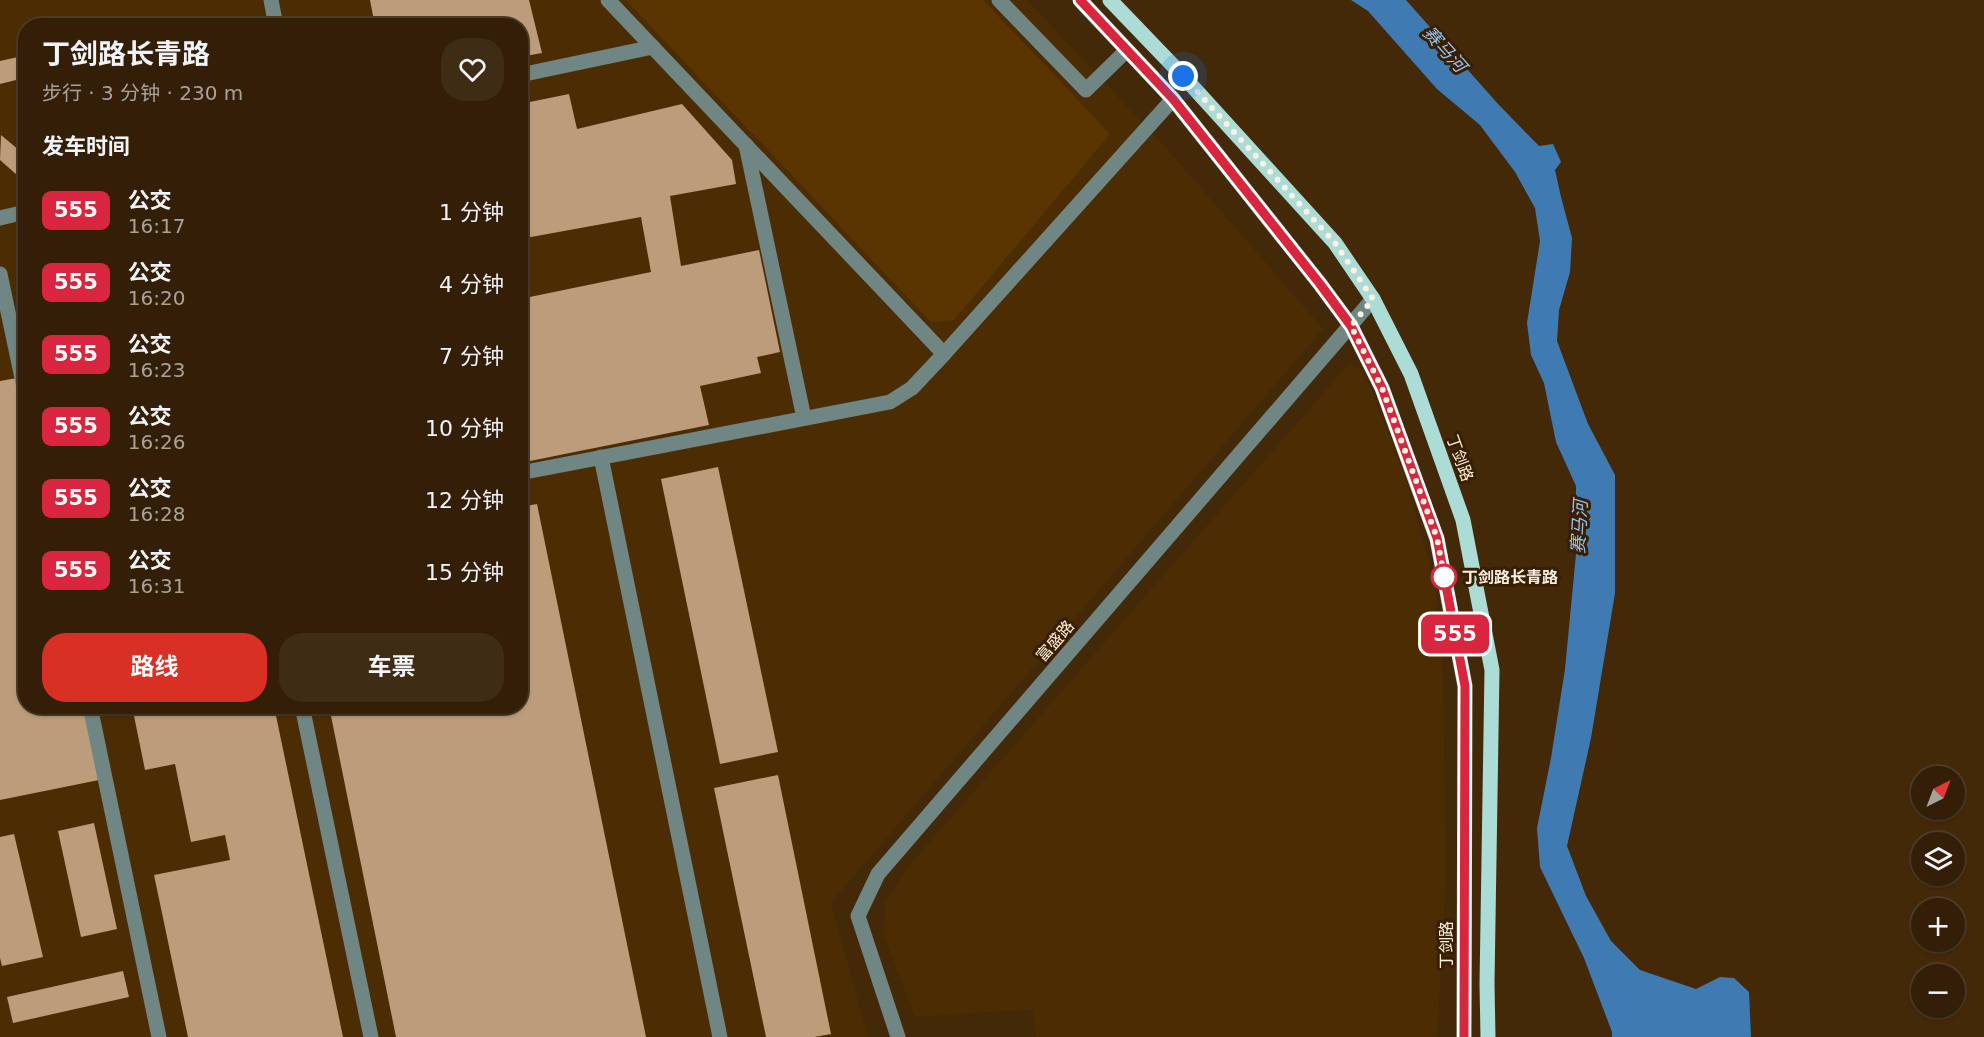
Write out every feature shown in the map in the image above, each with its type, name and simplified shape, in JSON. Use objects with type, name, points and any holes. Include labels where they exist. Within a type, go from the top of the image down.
[{"type":"main road","name":"丁剑路","points":[[1080,0],[1173,99],[1320,284],[1351,326],[1382,388],[1437,538],[1465,686],[1464,1037]]},
{"type":"main road","name":"丁剑路","points":[[1110,0],[1183,76],[1335,243],[1373,299],[1411,374],[1463,520],[1492,670],[1488,1037]]},
{"type":"street","points":[[271,0],[274,18]]},
{"type":"street","points":[[608,0],[944,354]]},
{"type":"street","points":[[999,0],[1086,90],[1127,50]]},
{"type":"street","points":[[528,73],[653,47]]},
{"type":"street","points":[[528,471],[890,402],[912,388],[944,354],[1173,99]]},
{"type":"street","points":[[746,145],[804,418]]},
{"type":"street","points":[[0,218],[18,214]]},
{"type":"street","points":[[0,274],[18,359]]},
{"type":"street","name":"富盛路","points":[[898,1037],[858,916],[878,874],[1373,299]]},
{"type":"street","points":[[601,457],[720,1037]]},
{"type":"street","points":[[92,714],[159,1037]]},
{"type":"street","points":[[304,714],[371,1037]]},
{"type":"shaded area","points":[[0,0],[1027,0],[1176,159],[1323,329],[831,903],[868,1037],[0,1037]]},
{"type":"shaded area","points":[[626,0],[983,0],[1110,134],[954,320],[931,322]]},
{"type":"shaded area","points":[[1349,364],[1363,370],[1405,477],[1435,583],[1443,667],[1446,878],[1437,1037],[1036,1037],[1033,1009],[915,1017],[884,936],[885,904],[912,862]]},
{"type":"water","name":"赛马河","points":[[1351,0],[1406,0],[1498,104],[1539,146],[1553,144],[1561,162],[1555,170],[1572,238],[1570,272],[1559,310],[1557,341],[1588,424],[1615,475],[1615,593],[1591,738],[1567,846],[1586,896],[1611,941],[1640,970],[1696,989],[1720,977],[1734,978],[1749,992],[1751,1037],[1612,1037],[1584,958],[1540,867],[1537,828],[1565,669],[1576,554],[1576,486],[1556,442],[1544,383],[1531,355],[1527,323],[1540,241],[1535,208],[1515,172],[1480,125],[1437,89],[1368,11]]},
{"type":"building","points":[[370,0],[529,0],[542,53],[528,56],[528,18],[373,18]]},
{"type":"building","points":[[18,57],[18,80],[0,84],[0,61]]},
{"type":"building","points":[[569,94],[577,129],[682,104],[732,160],[736,184],[670,196],[681,266],[759,250],[780,352],[757,357],[761,373],[700,386],[709,425],[528,461],[528,297],[651,272],[641,217],[528,238],[528,102]]},
{"type":"building","points":[[1,135],[18,149],[18,176],[0,160]]},
{"type":"building","points":[[17,378],[18,382],[18,714],[86,714],[99,780],[0,800],[0,381]]},
{"type":"building","points":[[718,467],[778,752],[720,764],[661,479]]},
{"type":"building","points":[[537,504],[646,1037],[396,1037],[331,714],[528,714],[528,506]]},
{"type":"building","points":[[134,714],[276,714],[343,1037],[188,1037],[154,875],[230,860],[225,835],[191,842],[175,764],[145,770]]},
{"type":"building","points":[[778,775],[831,1034],[814,1037],[766,1037],[714,788]]},
{"type":"building","points":[[94,823],[117,929],[81,937],[58,831]]},
{"type":"building","points":[[14,834],[43,957],[2,966],[0,958],[0,837]]},
{"type":"building","points":[[123,971],[129,997],[13,1023],[7,997]]},
{"type":"bus line","name":"555","points":[[1080,0],[1173,99],[1320,284],[1351,326],[1382,388],[1437,538],[1465,686],[1464,1037]]},
{"type":"place","name":"丁剑路长青路","points":[[1444,577]]},
{"type":"route","points":[[1183,76],[1335,243],[1373,299],[1351,326],[1382,388],[1437,538],[1445,581],[1444,577]]}]
